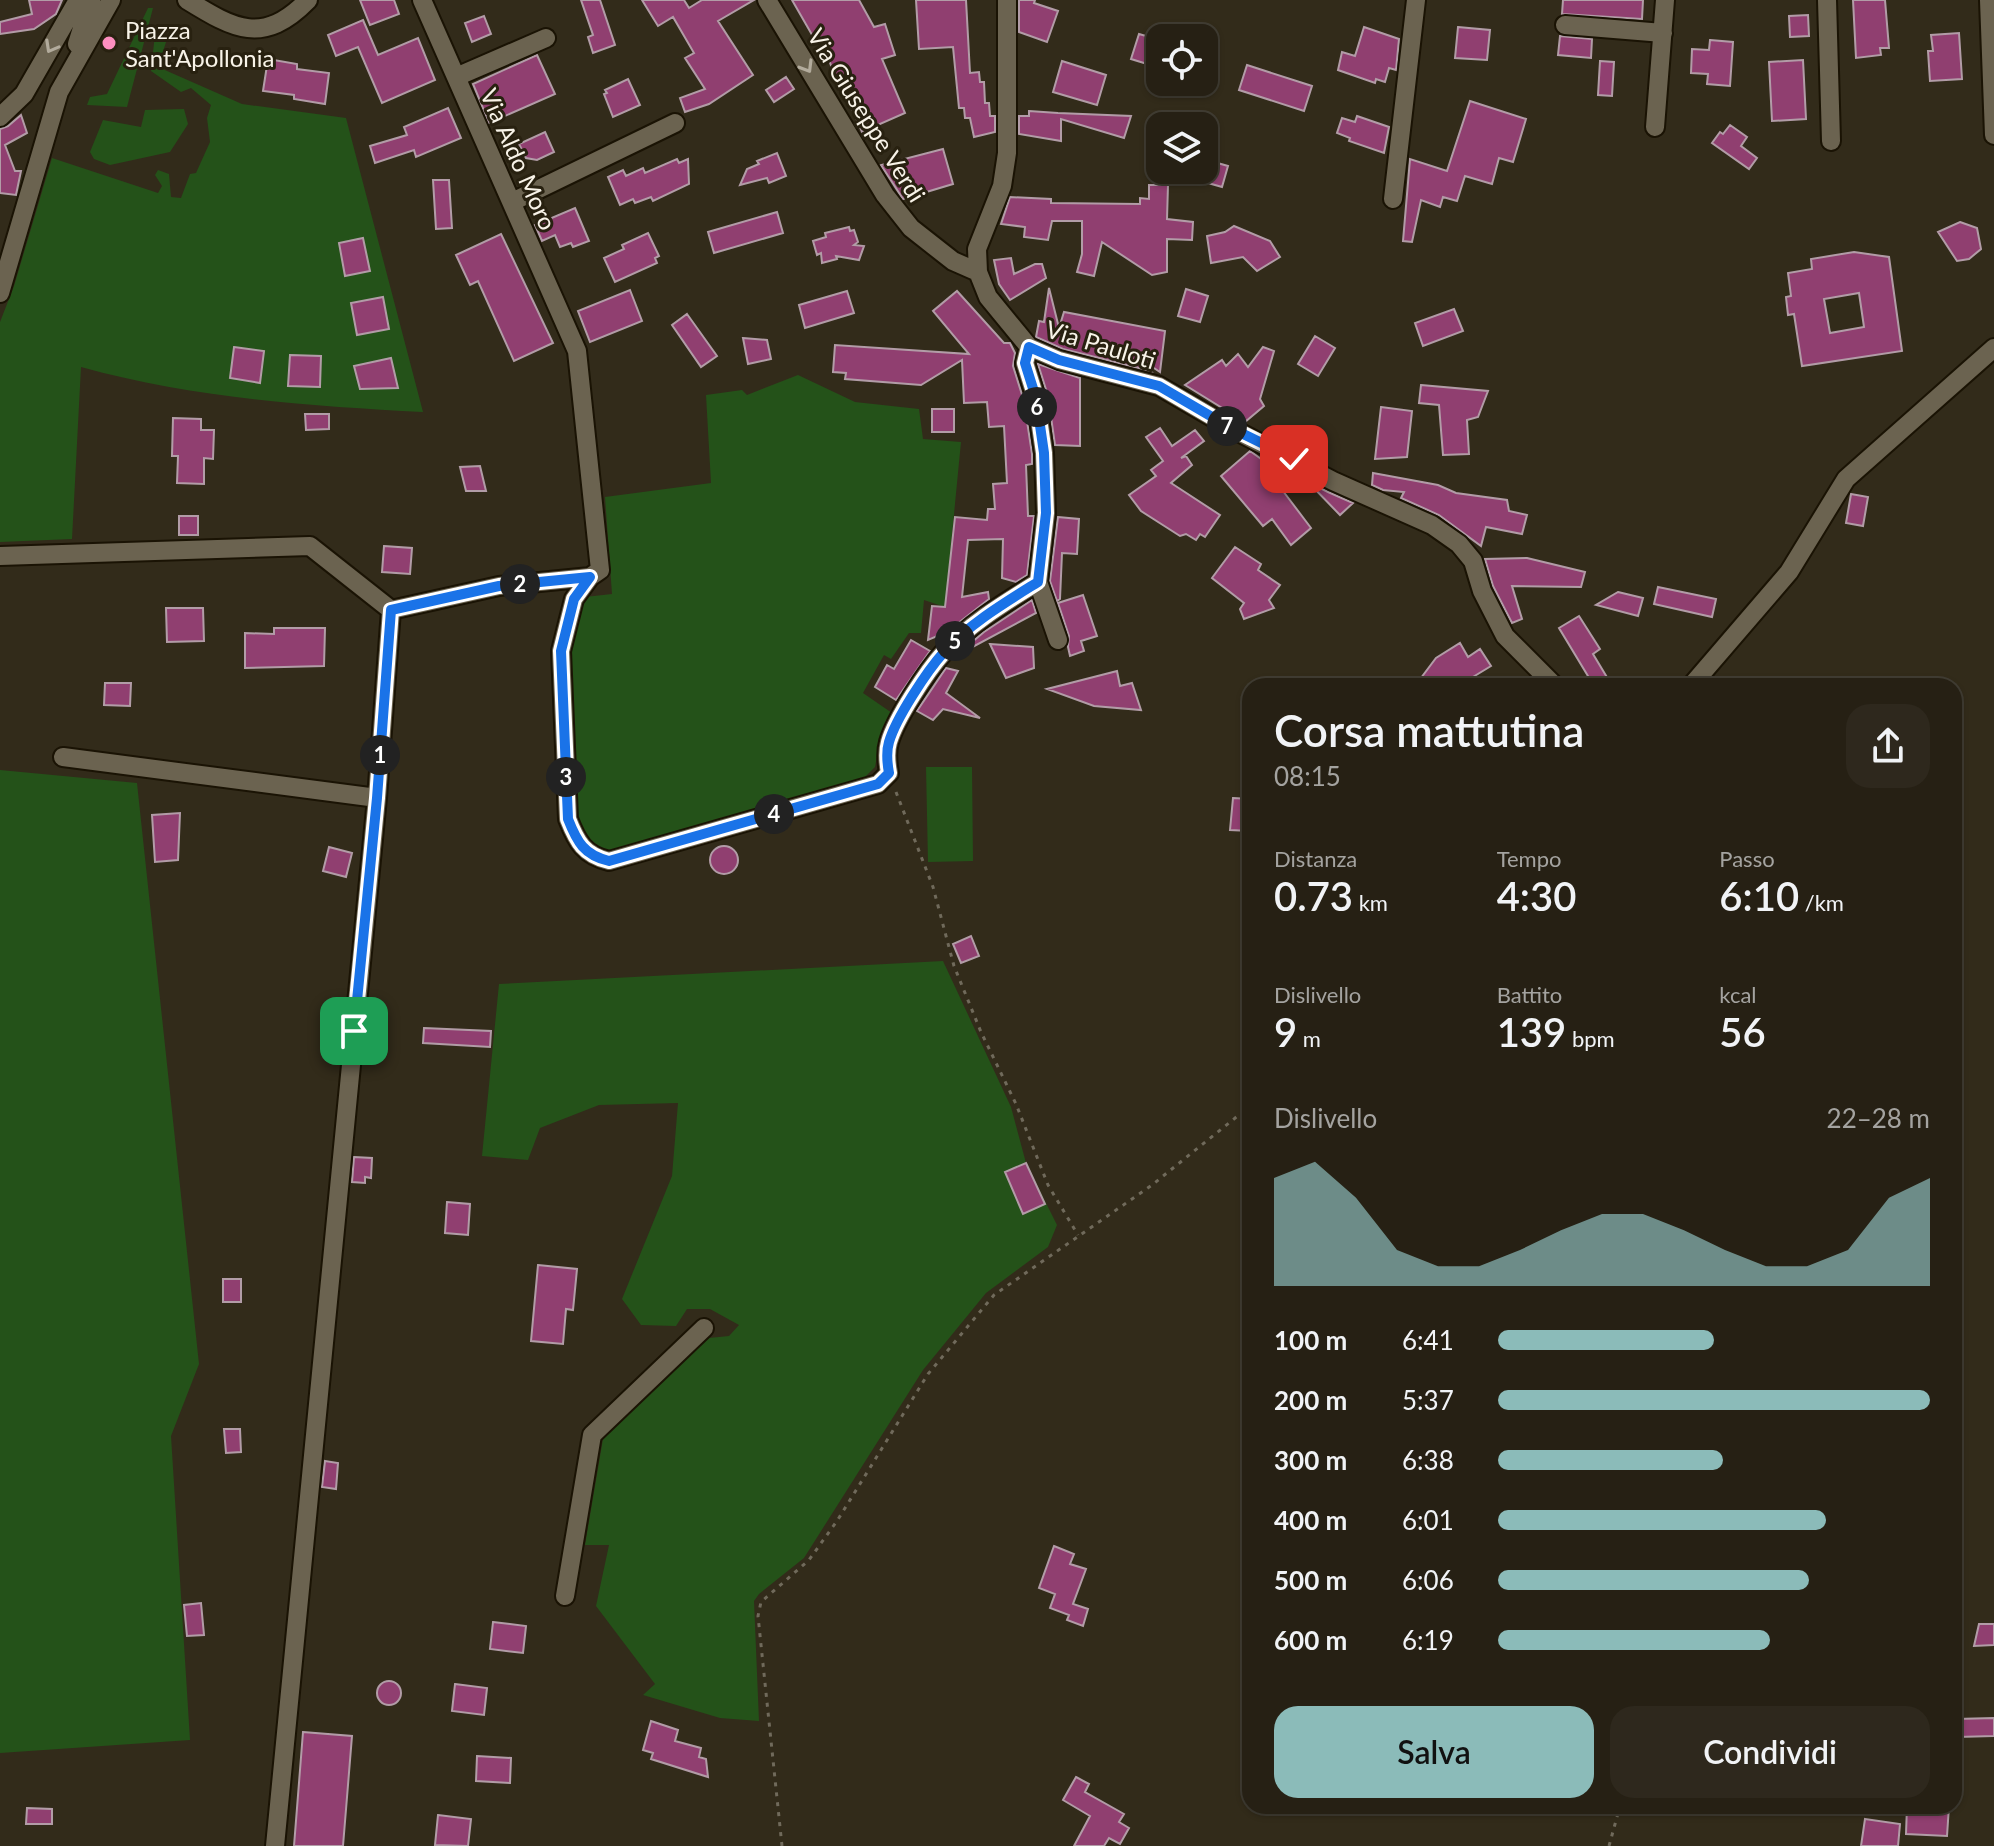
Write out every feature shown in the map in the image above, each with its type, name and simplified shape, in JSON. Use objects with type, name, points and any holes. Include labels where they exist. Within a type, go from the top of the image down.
[{"type":"street","points":[[0,117],[24,94],[78,0]]},
{"type":"street","points":[[68,73],[91,0]]},
{"type":"street","points":[[0,293],[59,92],[111,0]]},
{"type":"street","points":[[187,0],[227,24],[240,29],[256,29],[275,23],[308,0]]},
{"type":"street","name":"Via Aldo Moro","points":[[422,0],[577,351],[600,555],[600,570],[590,577]]},
{"type":"street","name":"Via Giuseppe Verdi","points":[[767,0],[885,195],[911,228],[953,261],[978,272]]},
{"type":"street","points":[[978,272],[977,249],[1002,186],[1007,153],[1007,0]]},
{"type":"street","points":[[1393,199],[1416,0]]},
{"type":"street","points":[[1655,127],[1665,0]]},
{"type":"street","points":[[1827,0],[1831,141]]},
{"type":"street","points":[[1989,0],[1994,135]]},
{"type":"street","points":[[1565,25],[1663,33]]},
{"type":"street","points":[[456,77],[546,38]]},
{"type":"street","points":[[24,94],[37,88],[59,92]]},
{"type":"street","points":[[512,202],[675,123]]},
{"type":"street","name":"Via Pauloti","points":[[978,272],[988,297],[1029,347],[1090,370],[1159,386],[1333,481],[1432,525],[1459,544],[1473,561],[1482,591],[1505,636],[1547,678]]},
{"type":"street","points":[[1029,347],[1025,363],[1036,398],[1044,453],[1046,513],[1038,582],[1058,640]]},
{"type":"street","points":[[1698,678],[1789,572],[1846,479],[1994,348]]},
{"type":"street","points":[[0,556],[310,546],[391,610]]},
{"type":"street","points":[[590,577],[574,599],[561,651],[568,819],[577,843],[591,857],[609,861],[878,784],[889,773],[886,757],[889,741],[906,707],[943,653],[965,632],[1038,582]]},
{"type":"street","points":[[391,610],[499,586],[590,577]]},
{"type":"street","points":[[275,1846],[377,798],[391,610]]},
{"type":"street","points":[[63,757],[377,798]]},
{"type":"street","points":[[565,1596],[592,1435],[704,1328]]},
{"type":"path","points":[[889,773],[933,887],[954,966],[981,1032],[1016,1104],[1048,1185],[1078,1235]]},
{"type":"path","points":[[782,1846],[758,1616],[761,1602],[809,1560],[837,1521],[928,1374],[994,1295],[1152,1185],[1242,1112]]},
{"type":"path","points":[[1609,1846],[1618,1814]]},
{"type":"green space","points":[[148,8],[153,8],[127,107],[87,105],[90,97],[107,94]]},
{"type":"green space","points":[[155,34],[167,39],[158,67],[242,104],[346,118],[423,412],[208,393],[81,367],[72,539],[0,542],[0,322],[14,286],[52,158],[158,193],[162,186],[155,175],[158,170],[169,174],[171,197],[181,198],[190,174],[196,173],[210,142],[207,118],[211,105],[191,88],[181,92],[151,71]]},
{"type":"green space","points":[[184,109],[188,124],[170,152],[110,165],[94,159],[90,152],[103,120],[141,127],[145,110]]},
{"type":"green space","points":[[798,375],[855,402],[919,409],[923,439],[961,442],[945,607],[924,600],[921,633],[909,633],[891,659],[884,655],[863,693],[892,713],[880,739],[875,767],[860,782],[606,853],[588,840],[576,822],[568,653],[585,597],[612,594],[605,497],[711,483],[706,395],[742,390],[747,395]]},
{"type":"green space","points":[[926,767],[972,767],[973,861],[928,862]]},
{"type":"green space","points":[[0,770],[137,783],[199,1364],[171,1436],[190,1740],[0,1753]]},
{"type":"green space","points":[[943,961],[1011,1107],[1026,1163],[1057,1225],[1048,1247],[986,1293],[923,1370],[804,1558],[754,1601],[759,1721],[720,1718],[643,1695],[655,1684],[596,1606],[609,1545],[585,1545],[604,1433],[709,1338],[729,1336],[739,1325],[710,1309],[687,1309],[676,1326],[641,1325],[622,1299],[672,1176],[678,1103],[599,1105],[540,1128],[528,1160],[482,1156],[499,984]]},
{"type":"building","points":[[29,0],[62,0],[56,14],[34,29],[0,34],[0,22],[32,14]]},
{"type":"building","points":[[360,0],[394,0],[399,14],[370,25]]},
{"type":"building","points":[[581,0],[600,0],[615,45],[593,53],[588,37],[593,35]]},
{"type":"building","points":[[642,0],[684,0],[689,8],[702,0],[754,0],[718,21],[753,75],[709,104],[685,112],[680,98],[705,89],[685,58],[694,53],[673,17],[658,26]]},
{"type":"building","points":[[792,0],[859,0],[874,27],[885,24],[895,55],[882,59],[905,113],[862,132],[843,87],[838,88],[822,37],[815,40]]},
{"type":"building","points":[[916,0],[966,0],[970,73],[979,72],[980,82],[984,82],[985,103],[989,103],[990,116],[995,116],[995,132],[974,137],[970,118],[965,118],[964,108],[959,108],[953,47],[919,49]]},
{"type":"building","points":[[1019,0],[1035,0],[1034,3],[1058,11],[1047,42],[1019,32]]},
{"type":"building","points":[[1563,0],[1643,0],[1642,19],[1562,14]]},
{"type":"building","points":[[1853,0],[1885,0],[1889,48],[1880,48],[1881,55],[1856,58]]},
{"type":"building","points":[[1808,15],[1809,36],[1790,37],[1789,16]]},
{"type":"building","points":[[484,16],[491,34],[472,42],[465,23]]},
{"type":"building","points":[[363,20],[378,55],[418,38],[435,80],[382,103],[358,47],[336,56],[328,35]]},
{"type":"building","points":[[1364,27],[1399,39],[1396,70],[1389,68],[1385,82],[1376,79],[1375,83],[1338,70],[1342,52],[1355,56]]},
{"type":"building","points":[[1458,27],[1490,30],[1487,60],[1455,58]]},
{"type":"building","points":[[1959,33],[1962,79],[1930,81],[1928,51],[1933,51],[1931,35]]},
{"type":"building","points":[[1139,34],[1146,36],[1146,64],[1131,59]]},
{"type":"building","points":[[1560,36],[1592,39],[1591,58],[1558,55]]},
{"type":"building","points":[[1710,40],[1733,42],[1730,86],[1707,84],[1708,74],[1691,73],[1692,49],[1709,50]]},
{"type":"building","points":[[537,55],[555,94],[489,123],[473,84]]},
{"type":"building","points":[[268,59],[297,64],[297,69],[329,73],[325,104],[294,99],[294,95],[263,91]]},
{"type":"building","points":[[1803,60],[1806,119],[1772,121],[1769,62]]},
{"type":"building","points":[[1062,61],[1106,75],[1097,105],[1053,92]]},
{"type":"building","points":[[1600,61],[1614,62],[1612,96],[1598,95]]},
{"type":"building","points":[[1247,65],[1312,86],[1304,111],[1239,90]]},
{"type":"building","points":[[786,77],[794,89],[774,102],[766,90]]},
{"type":"building","points":[[628,79],[640,105],[613,117],[605,90]]},
{"type":"building","points":[[1470,101],[1526,119],[1513,162],[1499,158],[1492,184],[1465,176],[1457,201],[1443,197],[1440,207],[1421,200],[1412,242],[1403,241],[1410,159],[1447,171]]},
{"type":"building","points":[[448,108],[461,138],[416,157],[414,150],[375,163],[370,146],[407,135],[404,127]]},
{"type":"building","points":[[1029,111],[1131,116],[1124,138],[1061,119],[1061,141],[1019,134],[1019,116],[1029,116]]},
{"type":"building","points":[[21,115],[27,133],[5,145],[15,171],[21,171],[16,195],[0,193],[0,129]]},
{"type":"building","points":[[1357,116],[1389,127],[1384,153],[1349,141],[1350,138],[1337,133],[1342,118],[1355,122]]},
{"type":"building","points":[[1730,125],[1747,137],[1741,146],[1757,158],[1749,169],[1712,143]]},
{"type":"building","points":[[545,132],[554,152],[537,160],[526,158],[519,144]]},
{"type":"building","points":[[943,149],[953,184],[903,199],[881,165]]},
{"type":"building","points":[[777,153],[786,176],[769,183],[767,178],[740,185],[747,169]]},
{"type":"building","points":[[677,159],[679,163],[688,159],[689,184],[653,201],[651,197],[635,203],[633,199],[620,205],[608,177],[623,170],[626,176],[643,168],[645,173]]},
{"type":"building","points":[[1218,163],[1228,166],[1222,187],[1212,184],[1218,184]]},
{"type":"building","points":[[433,180],[449,180],[452,228],[436,229]]},
{"type":"building","points":[[1149,185],[1168,185],[1167,219],[1193,222],[1192,240],[1167,239],[1167,272],[1152,275],[1102,242],[1094,276],[1077,272],[1082,254],[1082,221],[1052,221],[1048,240],[1024,237],[1025,227],[1001,224],[1010,197],[1051,199],[1051,203],[1140,204],[1140,198],[1149,199]]},
{"type":"building","points":[[575,208],[589,241],[573,247],[571,243],[560,247],[555,235],[542,241],[535,225]]},
{"type":"building","points":[[777,212],[783,233],[714,253],[708,232]]},
{"type":"building","points":[[1960,222],[1977,228],[1981,249],[1969,259],[1957,261],[1938,232]]},
{"type":"building","points":[[1234,226],[1270,241],[1280,257],[1257,271],[1243,257],[1211,263],[1207,236],[1225,232]]},
{"type":"building","points":[[849,227],[850,231],[854,230],[858,242],[854,245],[864,246],[859,260],[836,256],[837,259],[822,263],[821,253],[817,255],[813,241],[826,237],[825,233]]},
{"type":"building","points":[[648,233],[659,256],[655,258],[657,263],[615,282],[604,258],[624,249],[622,245]]},
{"type":"building","points":[[501,234],[553,343],[514,361],[478,281],[470,285],[456,255]]},
{"type":"building","points":[[363,238],[370,271],[345,276],[339,243]]},
{"type":"building","points":[[1854,252],[1889,257],[1902,351],[1802,366],[1794,314],[1788,315],[1786,297],[1791,296],[1788,273],[1812,269],[1811,259]],"holes":[[[1859,293],[1864,327],[1830,333],[1824,299]]]},
{"type":"building","points":[[1011,258],[1014,274],[1042,264],[1046,278],[1010,300],[999,284],[994,260]]},
{"type":"building","points":[[1049,288],[1059,328],[1064,312],[1165,331],[1160,372],[1142,360],[1151,371],[1063,349],[1036,337],[1039,321],[1044,322]]},
{"type":"building","points":[[1186,289],[1208,296],[1200,322],[1178,316]]},
{"type":"building","points":[[630,290],[642,321],[590,342],[578,311]]},
{"type":"building","points":[[847,291],[854,313],[805,328],[799,305]]},
{"type":"building","points":[[957,291],[1004,343],[1010,343],[1015,353],[1013,366],[1024,401],[1032,454],[1032,464],[1026,465],[1028,516],[1034,516],[1027,575],[1016,582],[1002,578],[1003,539],[968,540],[962,597],[988,592],[989,599],[947,632],[928,640],[932,606],[945,607],[955,517],[987,520],[988,509],[995,509],[993,484],[1007,483],[1004,426],[989,427],[987,402],[964,403],[962,360],[921,385],[845,379],[846,373],[833,372],[835,345],[969,354],[933,311]]},
{"type":"building","points":[[383,297],[389,329],[357,335],[351,303]]},
{"type":"building","points":[[1454,309],[1463,331],[1423,346],[1415,323]]},
{"type":"building","points":[[687,314],[717,356],[701,367],[672,325]]},
{"type":"building","points":[[1315,336],[1335,348],[1318,376],[1298,364]]},
{"type":"building","points":[[743,338],[767,340],[771,359],[748,364]]},
{"type":"building","points":[[234,347],[264,351],[260,383],[230,378]]},
{"type":"building","points":[[1263,347],[1274,351],[1260,399],[1264,406],[1245,422],[1185,385],[1222,360],[1226,366],[1238,354],[1248,367]]},
{"type":"building","points":[[290,355],[321,356],[320,387],[288,386]]},
{"type":"building","points":[[391,358],[398,388],[360,389],[354,366]]},
{"type":"building","points":[[1038,364],[1080,378],[1080,446],[1055,445],[1048,396]]},
{"type":"building","points":[[1421,385],[1488,391],[1478,417],[1467,420],[1469,454],[1443,455],[1439,405],[1419,403]]},
{"type":"building","points":[[1381,407],[1412,411],[1407,457],[1375,459]]},
{"type":"building","points":[[932,409],[954,409],[954,432],[932,432]]},
{"type":"building","points":[[305,414],[329,414],[329,429],[306,430]]},
{"type":"building","points":[[173,418],[201,419],[201,430],[214,430],[213,459],[204,458],[204,484],[177,483],[178,456],[172,456]]},
{"type":"building","points":[[1160,428],[1172,446],[1195,430],[1204,441],[1181,458],[1186,456],[1192,465],[1171,483],[1220,515],[1205,537],[1200,534],[1196,540],[1186,534],[1180,536],[1141,511],[1129,495],[1156,476],[1151,470],[1163,461],[1146,437]]},
{"type":"building","points":[[1250,451],[1275,469],[1277,465],[1299,477],[1283,491],[1311,528],[1291,545],[1272,519],[1263,526],[1221,476]]},
{"type":"building","points":[[480,466],[486,491],[466,491],[460,467]]},
{"type":"building","points":[[1373,473],[1438,485],[1456,493],[1507,500],[1509,511],[1527,515],[1522,534],[1486,527],[1481,546],[1439,515],[1401,498],[1404,492],[1383,490],[1372,485]]},
{"type":"building","points":[[1308,482],[1328,492],[1353,503],[1340,515]]},
{"type":"building","points":[[1851,494],[1868,497],[1863,526],[1846,523]]},
{"type":"building","points":[[179,516],[198,516],[198,535],[179,535]]},
{"type":"building","points":[[1058,517],[1079,519],[1077,554],[1062,553],[1060,599],[1057,601],[1050,581]]},
{"type":"building","points":[[384,546],[412,548],[410,574],[382,572]]},
{"type":"building","points":[[1235,547],[1261,564],[1258,570],[1280,585],[1269,600],[1274,608],[1244,619],[1240,609],[1244,603],[1212,578]]},
{"type":"building","points":[[1527,558],[1585,572],[1581,587],[1512,586],[1522,619],[1512,623],[1493,586],[1485,559]]},
{"type":"building","points":[[1658,587],[1716,599],[1712,617],[1654,604]]},
{"type":"building","points":[[1618,592],[1643,598],[1638,616],[1596,605]]},
{"type":"building","points":[[1083,595],[1097,636],[1081,641],[1084,651],[1070,656],[1069,636],[1058,603]]},
{"type":"building","points":[[1032,600],[1036,613],[967,650],[965,648],[984,632]]},
{"type":"building","points":[[166,608],[203,608],[204,641],[167,642]]},
{"type":"building","points":[[1579,616],[1600,649],[1593,654],[1607,678],[1589,678],[1559,628]]},
{"type":"building","points":[[274,628],[325,628],[324,666],[245,668],[245,633],[274,634]]},
{"type":"building","points":[[911,640],[930,651],[896,700],[875,687],[887,665],[894,669]]},
{"type":"building","points":[[1460,643],[1468,657],[1480,649],[1491,666],[1471,678],[1421,678],[1436,658]]},
{"type":"building","points":[[990,644],[1033,647],[1034,668],[1006,678]]},
{"type":"building","points":[[946,668],[958,671],[946,693],[980,718],[943,709],[933,720],[917,711]]},
{"type":"building","points":[[1117,671],[1120,686],[1132,683],[1141,710],[1094,706],[1047,689]]},
{"type":"building","points":[[105,683],[131,683],[130,706],[104,705]]},
{"type":"building","points":[[1233,798],[1242,799],[1242,831],[1230,830]]},
{"type":"building","points":[[180,813],[178,860],[155,862],[152,815]]},
{"type":"building","points":[[724,846],[734,850],[738,860],[734,870],[724,874],[714,870],[710,860],[714,850]]},
{"type":"building","points":[[329,847],[352,853],[346,877],[323,871]]},
{"type":"building","points":[[971,936],[979,956],[961,963],[953,944]]},
{"type":"building","points":[[424,1028],[491,1031],[490,1047],[423,1043]]},
{"type":"building","points":[[354,1157],[372,1158],[371,1178],[365,1177],[365,1183],[352,1182]]},
{"type":"building","points":[[1026,1163],[1045,1204],[1023,1214],[1005,1172]]},
{"type":"building","points":[[447,1202],[470,1204],[468,1235],[445,1233]]},
{"type":"building","points":[[538,1265],[577,1269],[573,1310],[566,1309],[563,1344],[531,1341]]},
{"type":"building","points":[[223,1279],[241,1279],[241,1302],[223,1302]]},
{"type":"building","points":[[224,1429],[240,1429],[241,1452],[226,1453]]},
{"type":"building","points":[[325,1461],[338,1463],[336,1489],[322,1487]]},
{"type":"building","points":[[1054,1546],[1074,1554],[1070,1564],[1086,1569],[1073,1604],[1088,1609],[1083,1626],[1067,1620],[1069,1615],[1050,1608],[1055,1594],[1039,1588]]},
{"type":"building","points":[[201,1603],[204,1635],[187,1636],[184,1605]]},
{"type":"building","points":[[493,1622],[526,1626],[523,1653],[490,1649]]},
{"type":"building","points":[[1979,1624],[1994,1624],[1994,1645],[1974,1646]]},
{"type":"building","points":[[389,1681],[398,1684],[401,1693],[398,1702],[389,1705],[380,1702],[377,1693],[380,1684]]},
{"type":"building","points":[[455,1684],[487,1688],[484,1715],[452,1711]]},
{"type":"building","points":[[1994,1718],[1994,1736],[1962,1737],[1962,1719]]},
{"type":"building","points":[[651,1721],[678,1730],[675,1741],[701,1748],[699,1757],[706,1759],[708,1777],[651,1759],[653,1753],[643,1750]]},
{"type":"building","points":[[303,1732],[352,1736],[343,1846],[294,1846]]},
{"type":"building","points":[[477,1756],[511,1758],[510,1783],[476,1781]]},
{"type":"building","points":[[1076,1777],[1089,1784],[1085,1792],[1124,1814],[1119,1822],[1129,1828],[1120,1844],[1109,1838],[1104,1846],[1074,1846],[1090,1816],[1063,1800]]},
{"type":"building","points":[[27,1808],[52,1809],[52,1824],[26,1824]]},
{"type":"building","points":[[1907,1814],[1948,1814],[1947,1836],[1906,1834]]},
{"type":"building","points":[[438,1815],[471,1819],[468,1846],[435,1845]]},
{"type":"building","points":[[1865,1819],[1900,1824],[1898,1846],[1861,1846]]},
{"type":"place","name":"Piazza Sant'Apollonia","points":[[109,43]]},
{"type":"route","points":[[354,1031],[377,798],[391,610],[499,586],[590,577],[574,599],[561,651],[568,819],[577,843],[591,857],[609,861],[878,784],[889,773],[886,757],[889,741],[906,707],[943,653],[965,632],[1038,582],[1046,513],[1044,453],[1036,398],[1025,363],[1029,347],[1105,374],[1159,386],[1231,428],[1294,459]]}]
